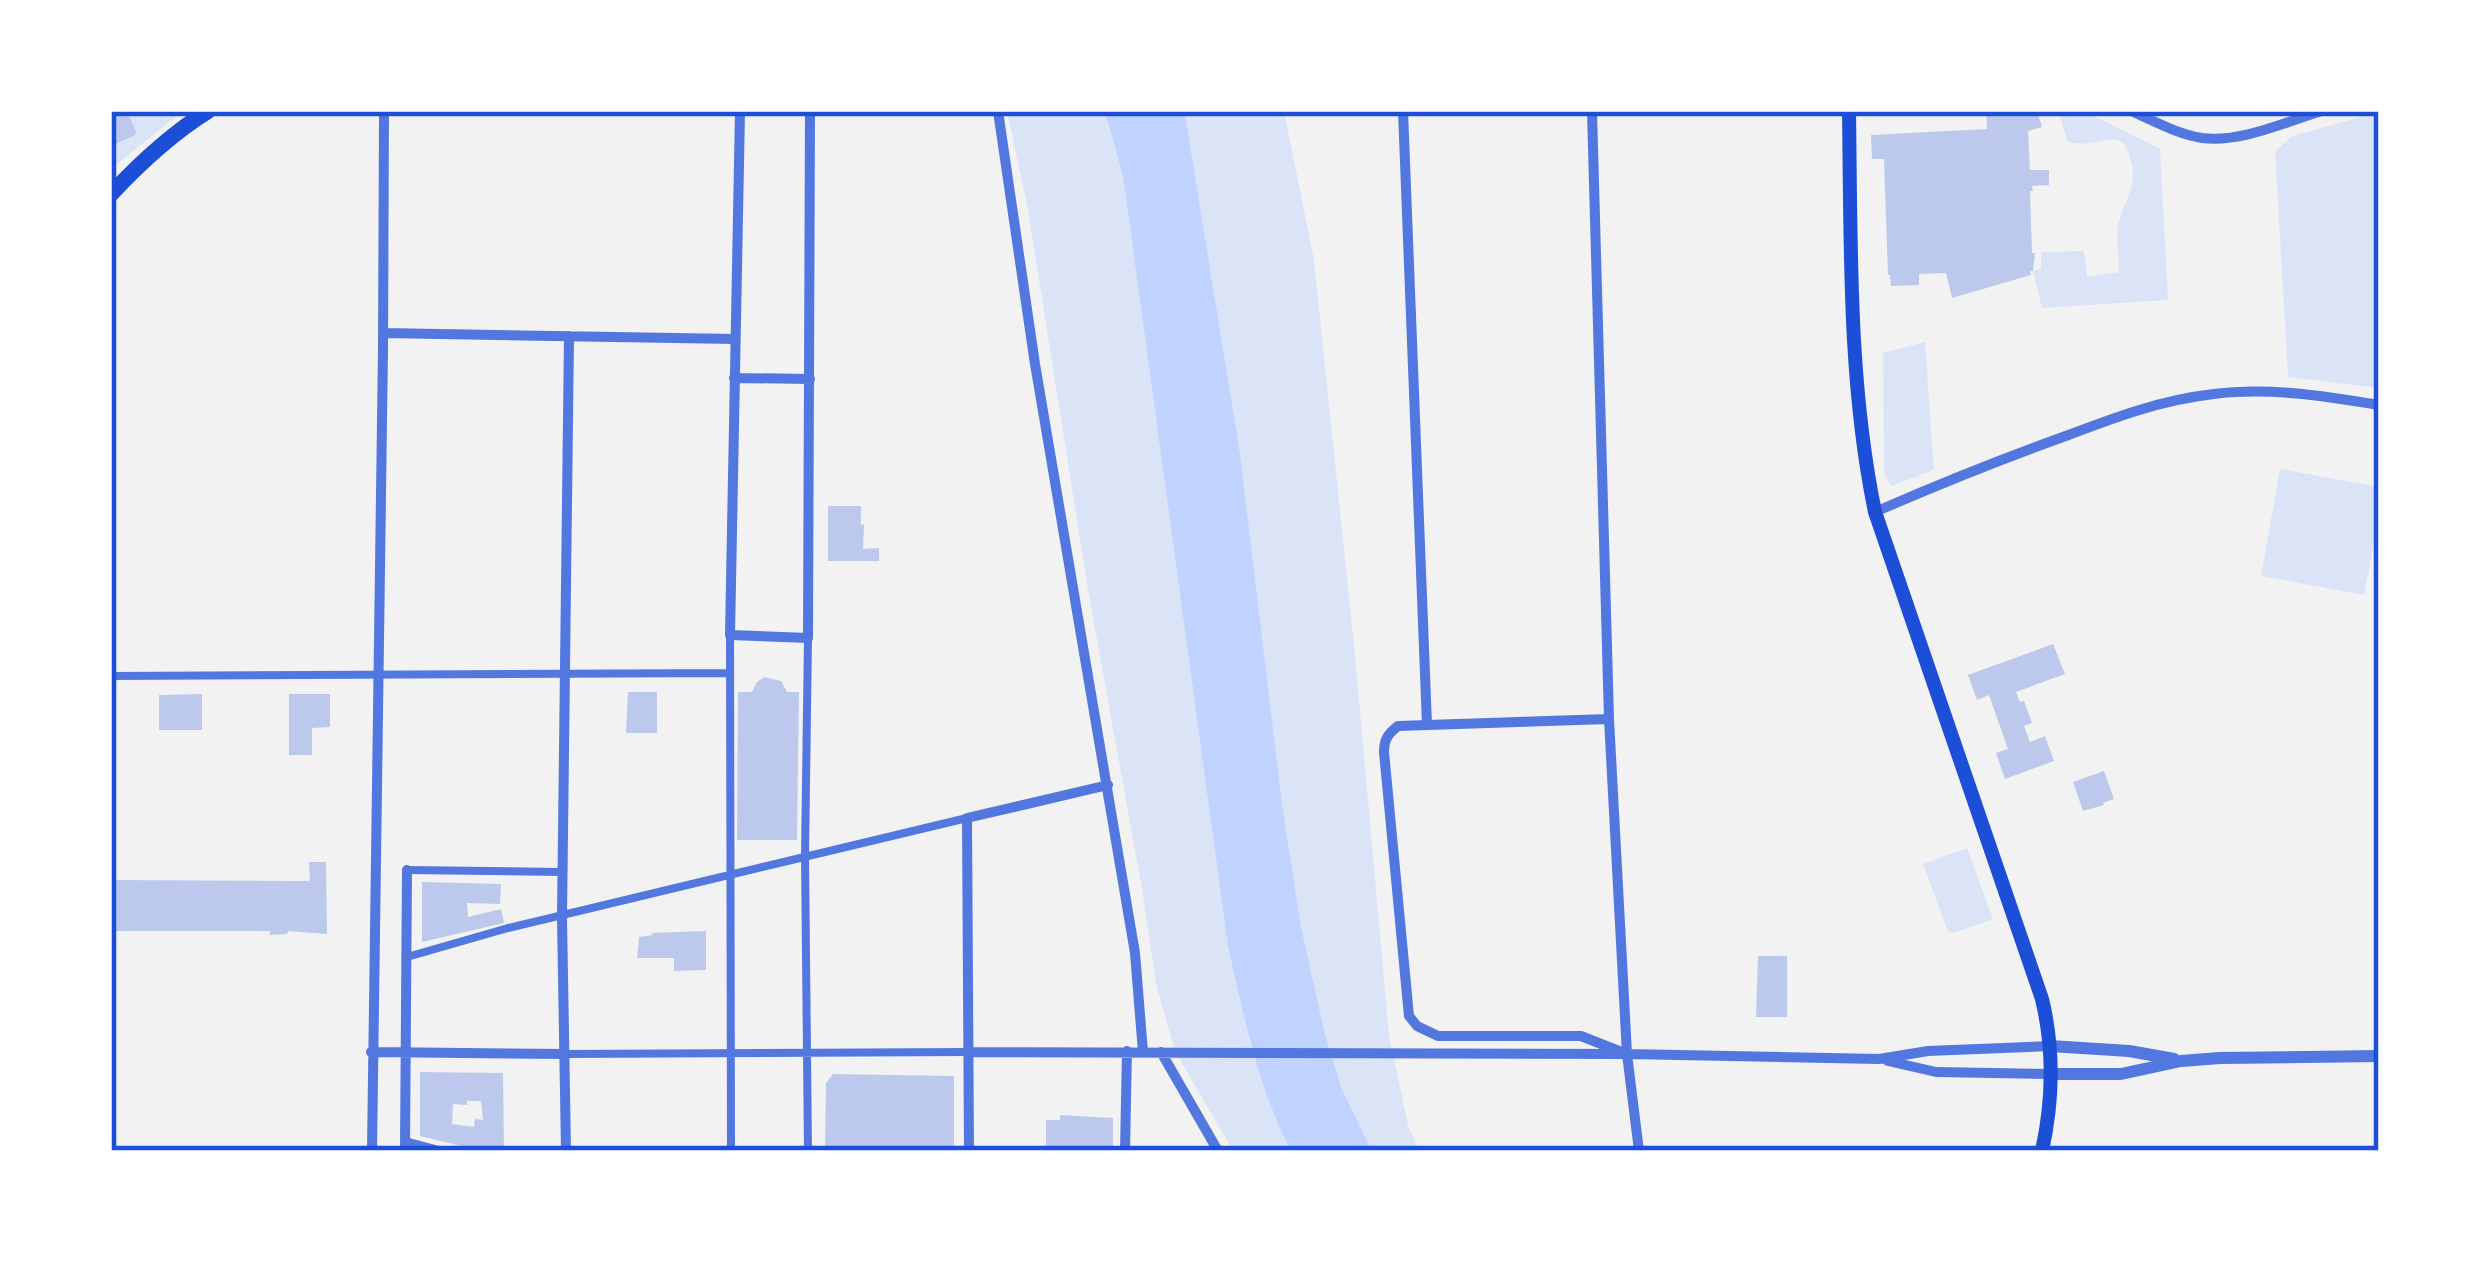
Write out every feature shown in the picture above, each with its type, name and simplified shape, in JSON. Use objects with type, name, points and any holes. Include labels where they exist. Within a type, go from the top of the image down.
[{"type":"main road","points":[[111,194],[150,153],[208,111]]},
{"type":"main road","points":[[1849,111],[1857,387],[1864,463],[1875,512],[2042,999],[2051,1074],[2042,1151]]},
{"type":"street","points":[[371,1151],[384,111]]},
{"type":"street","points":[[731,1151],[730,635],[740,111]]},
{"type":"street","points":[[808,1151],[810,111]]},
{"type":"street","points":[[998,111],[1035,364],[1135,953],[1143,1052]]},
{"type":"street","points":[[1403,111],[1427,725]]},
{"type":"street","points":[[1592,111],[1609,718],[1627,1054],[1639,1151]]},
{"type":"street","points":[[2131,111],[2175,131],[2205,138],[2233,137],[2322,111]]},
{"type":"street","points":[[383,333],[735,339]]},
{"type":"street","points":[[566,1151],[562,872],[569,336]]},
{"type":"street","points":[[734,378],[810,379]]},
{"type":"street","points":[[1875,512],[1980,467],[2164,402],[2218,393],[2282,392],[2379,404]]},
{"type":"street","points":[[730,635],[808,638]]},
{"type":"street","points":[[111,676],[730,673]]},
{"type":"street","points":[[1609,718],[1399,726],[1384,742],[1409,1016],[1417,1026],[1438,1036],[1581,1036],[1627,1054]]},
{"type":"street","points":[[407,957],[508,928],[1108,785]]},
{"type":"street","points":[[967,818],[969,1151]]},
{"type":"street","points":[[443,1151],[405,1147],[406,870],[562,872]]},
{"type":"street","points":[[371,1052],[1127,1051],[1879,1059],[2050,1046],[2181,1061],[2379,1057]]},
{"type":"street","points":[[1125,1151],[1127,1051]]},
{"type":"street","points":[[1161,1052],[1218,1151]]},
{"type":"street","points":[[1879,1059],[1936,1072],[2051,1074],[2121,1074],[2181,1061]]},
{"type":"shaded area","points":[[111,111],[178,111],[179,114],[111,169]]},
{"type":"shaded area","points":[[1007,111],[1105,111],[1107,116],[1123,176],[1228,947],[1252,1050],[1291,1151],[1233,1151],[1175,1051],[1156,984],[1028,210]]},
{"type":"shaded area","points":[[1184,111],[1284,111],[1314,260],[1389,1035],[1408,1125],[1419,1151],[1372,1151],[1342,1090],[1325,1034],[1301,927],[1282,803],[1240,453]]},
{"type":"shaded area","points":[[2058,111],[2084,111],[2160,149],[2168,300],[2042,308],[2033,271],[2041,269],[2041,252],[2084,251],[2087,277],[2119,272],[2117,234],[2133,176],[2122,142],[2068,142]]},
{"type":"shaded area","points":[[2379,112],[2379,388],[2288,377],[2275,152],[2292,136]]},
{"type":"shaded area","points":[[1925,342],[1934,470],[1891,486],[1884,472],[1883,353]]},
{"type":"shaded area","points":[[2280,469],[2379,487],[2379,515],[2364,595],[2261,576]]},
{"type":"shaded area","points":[[1967,848],[1993,919],[1953,933],[1948,932],[1923,864]]},
{"type":"water","points":[[1105,111],[1184,111],[1240,453],[1301,927],[1342,1090],[1372,1151],[1291,1151],[1269,1102],[1246,1025],[1228,947],[1123,176]]},
{"type":"building","points":[[123,111],[137,134],[111,146],[111,117]]},
{"type":"building","points":[[1986,111],[2037,111],[2042,127],[2028,131],[2030,170],[2049,170],[2049,185],[2032,186],[2030,191],[2035,253],[2031,275],[1952,298],[1946,273],[1919,274],[1919,285],[1891,286],[1884,159],[1872,159],[1871,135],[1987,129]]},
{"type":"building","points":[[828,506],[861,506],[863,549],[879,548],[879,561],[828,561]]},
{"type":"building","points":[[2053,644],[2065,674],[2016,692],[2032,723],[2024,726],[2030,742],[2045,736],[2054,761],[2005,779],[1996,753],[2008,749],[1989,695],[1977,700],[1968,675]]},
{"type":"building","points":[[764,677],[781,681],[787,692],[799,692],[797,840],[737,840],[738,692],[752,692]]},
{"type":"building","points":[[628,692],[657,692],[657,733],[626,733]]},
{"type":"building","points":[[202,694],[202,730],[159,730],[159,695]]},
{"type":"building","points":[[289,694],[330,694],[330,727],[312,728],[312,755],[289,755]]},
{"type":"building","points":[[2104,771],[2114,799],[2083,811],[2073,782]]},
{"type":"building","points":[[309,862],[326,862],[327,934],[111,931],[111,880],[310,881]]},
{"type":"building","points":[[422,882],[501,884],[500,904],[467,903],[468,917],[501,909],[504,923],[422,942]]},
{"type":"building","points":[[706,931],[706,970],[674,971],[674,958],[637,958],[639,937]]},
{"type":"building","points":[[1758,956],[1787,956],[1787,1017],[1756,1017]]},
{"type":"building","points":[[420,1072],[503,1073],[504,1151],[482,1151],[420,1136]],"holes":[[[481,1101],[483,1120],[475,1119],[474,1127],[452,1124],[453,1104]]]},
{"type":"building","points":[[833,1074],[954,1076],[954,1151],[825,1151],[826,1083]]},
{"type":"building","points":[[1060,1115],[1113,1118],[1113,1151],[1046,1151],[1046,1120],[1060,1120]]}]
